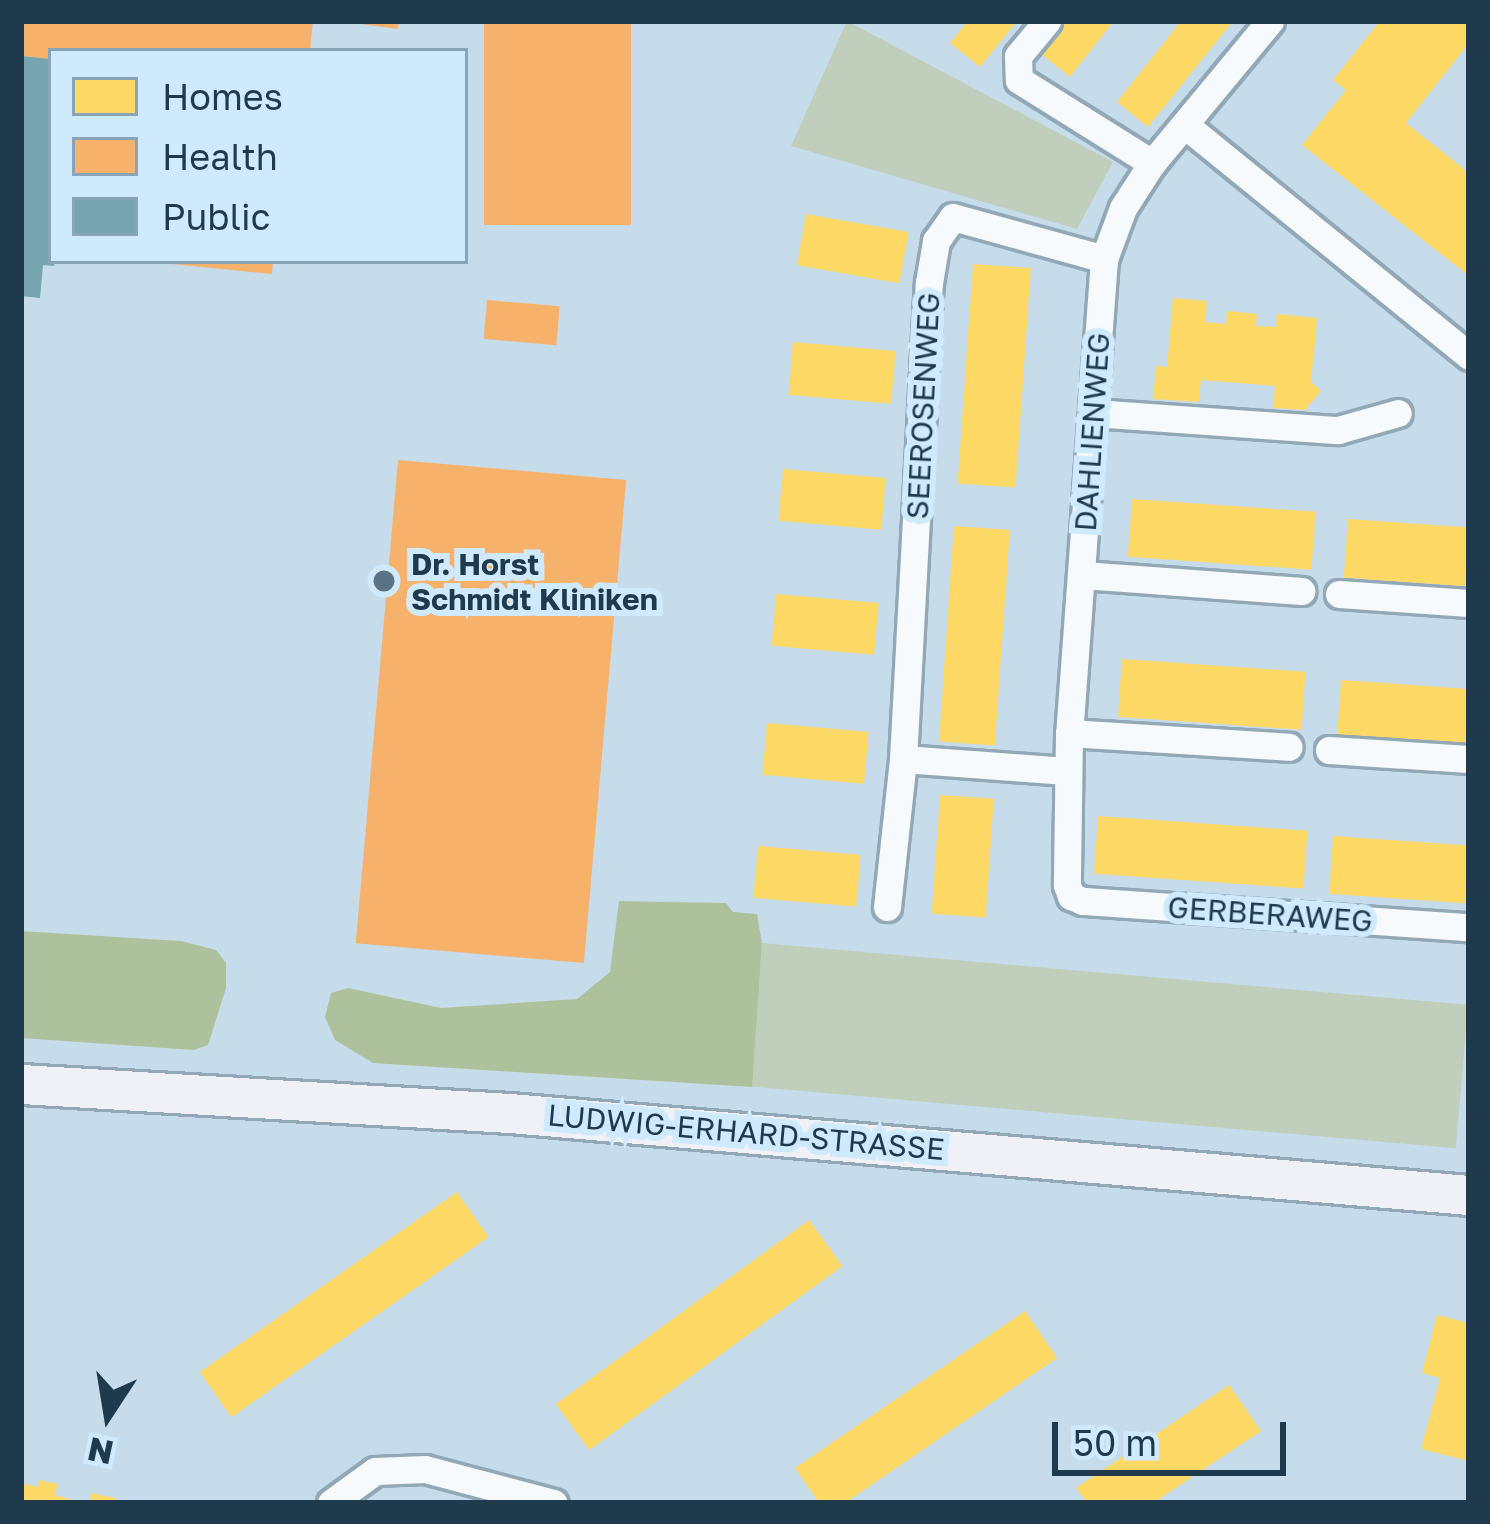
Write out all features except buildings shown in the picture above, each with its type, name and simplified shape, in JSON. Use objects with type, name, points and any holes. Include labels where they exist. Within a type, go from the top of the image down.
[{"type":"main road","name":"LUDWIG-ERHARD-STRASSE","points":[[21,1084],[510,1112],[1469,1195]]},
{"type":"street","points":[[1047,21],[1018,56],[1018,80],[1152,164]]},
{"type":"street","name":"DAHLIENWEG","points":[[1071,896],[1067,771],[1104,259],[1123,208],[1152,164],[1270,21]]},
{"type":"street","points":[[1185,125],[1469,356]]},
{"type":"street","name":"SEEROSENWEG","points":[[887,907],[903,759],[929,284],[941,228],[961,217],[1104,259]]},
{"type":"street","points":[[1093,413],[1338,430],[1398,413]]},
{"type":"street","points":[[1083,575],[1301,591]]},
{"type":"street","points":[[1339,593],[1469,603]]},
{"type":"street","points":[[1069,733],[1289,747]]},
{"type":"street","points":[[1329,750],[1469,759]]},
{"type":"street","points":[[903,759],[1067,771]]},
{"type":"street","name":"GERBERAWEG","points":[[1071,896],[1083,902],[1469,927]]},
{"type":"street","points":[[331,1503],[375,1471],[425,1469],[554,1503]]},
{"type":"green space","points":[[847,21],[1113,162],[1077,229],[791,146]]},
{"type":"green space","points":[[619,901],[726,903],[733,912],[757,914],[762,943],[752,1087],[373,1063],[335,1040],[325,1017],[331,993],[348,988],[441,1008],[577,999],[610,972]]},
{"type":"green space","points":[[21,931],[181,941],[216,950],[226,963],[226,988],[208,1045],[194,1050],[21,1038]]},
{"type":"green space","points":[[762,943],[1468,1005],[1456,1148],[749,1086]]},
{"type":"place","name":"Dr. Horst Schmidt Kliniken","points":[[384,581]]}]
